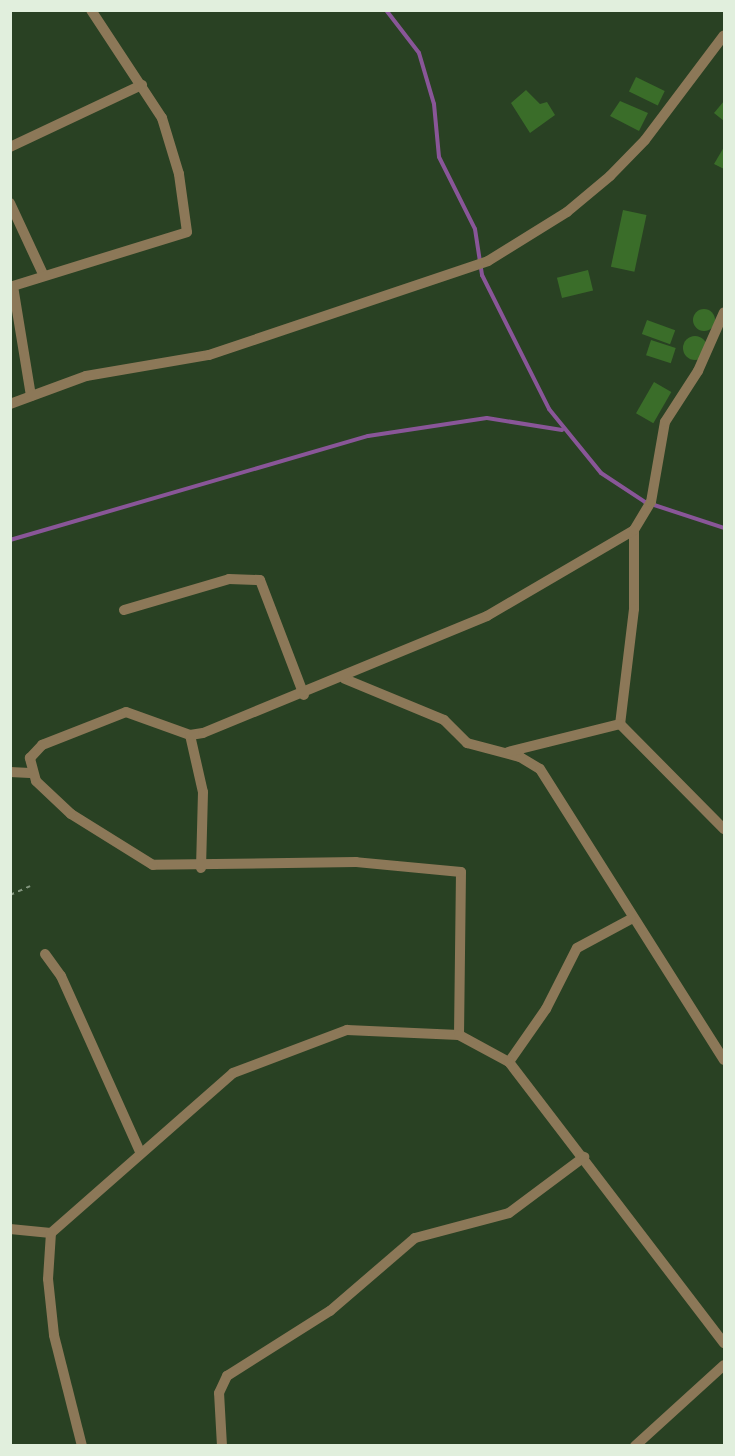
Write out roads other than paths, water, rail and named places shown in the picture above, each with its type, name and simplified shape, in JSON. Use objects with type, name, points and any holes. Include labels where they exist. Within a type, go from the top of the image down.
[{"type":"street","points":[[31,396],[12,291],[19,281],[180,238],[187,232],[169,138],[142,85],[91,10]]},
{"type":"street","points":[[10,404],[94,374],[209,355],[488,261],[567,212],[610,176],[645,140],[724,35]]},
{"type":"street","points":[[10,147],[142,85]]},
{"type":"street","points":[[10,203],[43,274]]},
{"type":"street","points":[[30,773],[30,758],[42,745],[126,712],[190,735],[345,679],[487,616],[634,530],[651,502],[665,422],[694,378],[724,312]]},
{"type":"street","points":[[620,724],[634,609],[634,530]]},
{"type":"street","points":[[124,610],[229,579],[260,580],[304,695]]},
{"type":"street","points":[[345,679],[444,720],[467,743],[505,753],[540,769],[568,808],[631,919],[724,1060]]},
{"type":"street","points":[[505,753],[620,724]]},
{"type":"street","points":[[620,724],[724,829]]},
{"type":"street","points":[[190,735],[203,792],[201,868]]},
{"type":"street","points":[[10,772],[30,773],[71,814],[125,852],[153,865],[201,868],[356,862],[461,872],[459,1035]]},
{"type":"street","points":[[509,1062],[546,1010],[578,948],[631,919]]},
{"type":"street","points":[[45,954],[62,976],[140,1152]]},
{"type":"street","points":[[82,1446],[54,1335],[48,1279],[51,1233],[232,1073],[312,1039],[385,1028],[459,1035],[509,1062],[584,1157],[724,1343]]},
{"type":"street","points":[[222,1446],[219,1393],[227,1376],[330,1311],[415,1238],[510,1213],[584,1157]]},
{"type":"street","points":[[10,1229],[51,1233]]},
{"type":"street","points":[[635,1446],[724,1365]]},
{"type":"waterway","points":[[386,10],[419,53],[434,104],[439,157],[475,229],[482,275],[549,409],[601,473],[645,502],[724,528]]},
{"type":"waterway","points":[[10,540],[368,436],[487,418],[562,430]]}]
